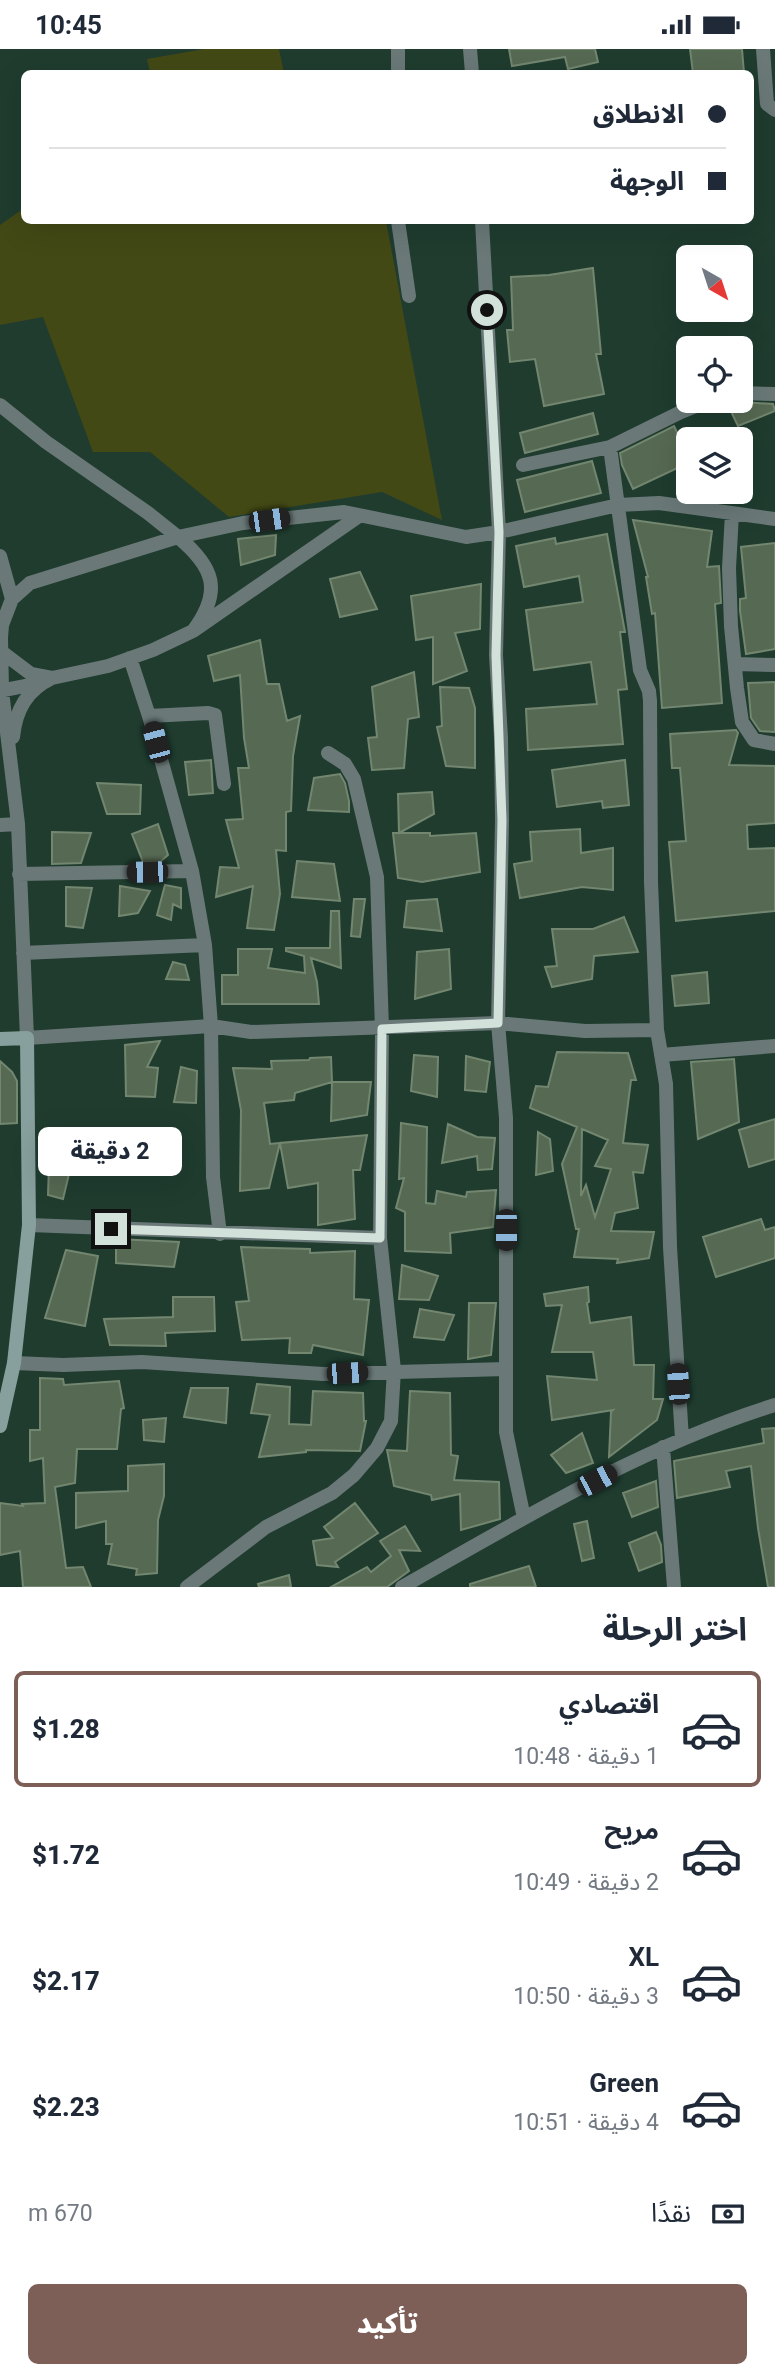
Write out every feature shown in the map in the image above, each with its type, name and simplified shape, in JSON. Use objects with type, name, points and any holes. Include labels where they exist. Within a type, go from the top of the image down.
[{"type":"street","points":[[398,49],[398,70]]},
{"type":"street","points":[[470,49],[472,70]]},
{"type":"street","points":[[763,49],[767,104],[775,110]]},
{"type":"street","points":[[398,224],[410,296]]},
{"type":"street","points":[[482,224],[499,532],[496,655],[502,820],[498,1023],[506,1118],[506,1432],[524,1518]]},
{"type":"street","points":[[753,393],[775,394]]},
{"type":"street","points":[[0,405],[46,442],[148,513],[195,550],[211,582],[209,604],[193,631]]},
{"type":"street","points":[[523,465],[610,447],[677,413]]},
{"type":"street","points":[[610,447],[640,670],[650,701],[651,883],[657,1030],[666,1084],[670,1247],[682,1439]]},
{"type":"street","points":[[0,1423],[14,1363],[29,1225],[27,1038],[18,824],[1,691],[2,625],[12,599],[30,583],[178,537],[233,525],[296,516],[344,512],[466,537],[618,505],[659,503],[775,519]]},
{"type":"street","points":[[732,513],[729,568],[742,722],[754,740],[775,744]]},
{"type":"street","points":[[1,691],[108,666],[153,650],[193,631],[359,516]]},
{"type":"street","points":[[0,556],[12,599]]},
{"type":"street","points":[[2,652],[31,674],[47,680]]},
{"type":"street","points":[[130,658],[149,716],[191,871],[205,945],[211,1026],[213,1177],[220,1234]]},
{"type":"street","points":[[735,664],[775,665]]},
{"type":"street","points":[[9,751],[17,713],[26,697],[47,680]]},
{"type":"street","points":[[149,716],[208,713],[215,715],[224,784]]},
{"type":"street","points":[[187,1587],[266,1527],[332,1493],[354,1475],[377,1448],[391,1421],[394,1370],[380,1238],[382,1029],[377,877],[354,779],[345,764],[328,753]]},
{"type":"street","points":[[0,825],[18,824]]},
{"type":"street","points":[[19,874],[191,871]]},
{"type":"street","points":[[23,953],[205,945]]},
{"type":"street","points":[[0,1039],[211,1026],[251,1033],[498,1023],[585,1031],[657,1030]]},
{"type":"street","points":[[661,1055],[775,1046]]},
{"type":"street","points":[[29,1225],[380,1238]]},
{"type":"street","points":[[14,1363],[63,1365],[142,1362],[323,1374],[506,1369]]},
{"type":"street","points":[[402,1587],[524,1518],[663,1447],[775,1405]]},
{"type":"street","points":[[663,1447],[674,1587]]},
{"type":"green space","points":[[204,49],[279,49],[283,70],[149,70],[147,59]]},
{"type":"green space","points":[[21,210],[21,224],[387,224],[442,520],[382,492],[229,517],[150,452],[93,452],[43,317],[0,325],[0,225]]},
{"type":"building","points":[[509,49],[595,49],[598,62],[568,69],[565,57],[512,66]]},
{"type":"building","points":[[690,49],[742,49],[744,70],[693,70]]},
{"type":"building","points":[[593,268],[601,354],[596,354],[604,394],[544,406],[535,359],[510,362],[507,330],[513,330],[511,277],[549,275]]},
{"type":"building","points":[[753,403],[773,404],[775,411],[738,426],[732,413],[753,413]]},
{"type":"building","points":[[593,413],[598,434],[525,453],[520,433]]},
{"type":"building","points":[[674,426],[676,430],[676,469],[633,489],[622,465],[620,453]]},
{"type":"building","points":[[592,461],[601,493],[525,512],[517,480]]},
{"type":"building","points":[[633,520],[712,531],[707,567],[719,566],[721,603],[715,604],[722,703],[662,708],[655,613],[652,614],[648,577]]},
{"type":"building","points":[[607,534],[625,632],[620,632],[627,689],[618,690],[623,744],[528,750],[526,709],[597,704],[591,662],[534,670],[526,610],[583,602],[579,576],[524,587],[516,546],[555,538],[556,544]]},
{"type":"building","points":[[276,535],[275,555],[241,565],[238,539]]},
{"type":"building","points":[[775,543],[775,649],[746,654],[740,611],[740,599],[746,598],[741,547]]},
{"type":"building","points":[[360,572],[377,609],[340,617],[330,579]]},
{"type":"building","points":[[481,584],[480,629],[455,633],[467,671],[433,684],[433,637],[416,640],[411,596]]},
{"type":"building","points":[[260,640],[267,684],[279,684],[287,721],[300,716],[293,756],[291,811],[286,812],[286,851],[276,850],[280,894],[274,930],[247,928],[253,886],[216,897],[220,867],[239,868],[226,820],[243,819],[238,768],[249,768],[240,675],[214,681],[208,656]]},
{"type":"building","points":[[414,672],[419,717],[408,719],[404,768],[372,770],[368,738],[377,737],[372,687]]},
{"type":"building","points":[[775,682],[775,732],[760,731],[751,718],[748,683]]},
{"type":"building","points":[[440,687],[469,688],[475,708],[475,768],[446,766],[437,727],[442,726]]},
{"type":"building","points":[[736,730],[738,733],[729,765],[775,766],[775,823],[747,825],[748,849],[775,848],[775,911],[676,921],[669,842],[686,841],[680,768],[672,768],[670,734]]},
{"type":"building","points":[[211,760],[213,793],[189,795],[185,762]]},
{"type":"building","points":[[625,760],[629,805],[603,808],[602,801],[557,807],[552,770]]},
{"type":"building","points":[[340,774],[345,783],[349,812],[308,810],[314,778]]},
{"type":"building","points":[[97,783],[141,785],[140,814],[107,814]]},
{"type":"building","points":[[432,792],[434,814],[399,833],[398,794]]},
{"type":"building","points":[[158,824],[168,855],[160,862],[143,862],[132,834]]},
{"type":"building","points":[[580,829],[581,853],[613,848],[613,890],[582,887],[520,898],[514,864],[532,861],[530,832]]},
{"type":"building","points":[[52,832],[91,833],[81,863],[52,864]]},
{"type":"building","points":[[393,833],[430,833],[430,836],[476,833],[480,872],[422,882],[398,878]]},
{"type":"building","points":[[297,861],[334,864],[340,901],[292,897]]},
{"type":"building","points":[[165,885],[181,888],[181,908],[173,904],[171,920],[157,915]]},
{"type":"building","points":[[120,886],[150,891],[138,913],[119,916]]},
{"type":"building","points":[[66,887],[92,888],[83,928],[66,926]]},
{"type":"building","points":[[354,899],[365,899],[360,937],[351,936]]},
{"type":"building","points":[[437,899],[442,931],[404,927],[407,901]]},
{"type":"building","points":[[331,911],[339,911],[341,968],[311,958],[319,1004],[222,1004],[222,975],[238,975],[238,949],[272,949],[268,968],[305,973],[304,956],[286,951],[286,948],[330,948]]},
{"type":"building","points":[[624,917],[638,952],[594,956],[592,979],[552,987],[545,967],[557,966],[552,929],[593,929]]},
{"type":"building","points":[[449,949],[451,989],[415,999],[417,952]]},
{"type":"building","points":[[173,962],[185,965],[189,980],[166,979]]},
{"type":"building","points":[[707,972],[709,1003],[675,1006],[672,976]]},
{"type":"building","points":[[160,1041],[147,1067],[158,1068],[155,1097],[126,1096],[125,1045]]},
{"type":"building","points":[[557,1052],[628,1053],[636,1080],[631,1080],[623,1143],[648,1145],[643,1173],[633,1172],[638,1208],[615,1213],[611,1231],[654,1232],[649,1258],[617,1263],[618,1259],[574,1257],[579,1229],[576,1229],[562,1164],[577,1127],[530,1108],[536,1086],[548,1087]],"holes":[[[582,1129],[608,1140],[595,1166],[611,1169],[595,1217],[586,1185],[581,1196]]]},
{"type":"building","points":[[414,1055],[438,1057],[437,1097],[411,1091]]},
{"type":"building","points":[[466,1056],[490,1062],[486,1092],[465,1090]]},
{"type":"building","points":[[331,1057],[332,1082],[295,1093],[294,1100],[264,1103],[270,1144],[280,1143],[269,1188],[240,1191],[241,1110],[233,1068],[272,1069],[271,1061]]},
{"type":"building","points":[[734,1059],[739,1122],[698,1139],[691,1062]]},
{"type":"building","points":[[0,1061],[17,1081],[17,1123],[0,1124]]},
{"type":"building","points":[[181,1067],[197,1071],[196,1103],[174,1102]]},
{"type":"building","points":[[332,1082],[371,1082],[367,1115],[331,1121]]},
{"type":"building","points":[[775,1119],[775,1159],[749,1167],[739,1130]]},
{"type":"building","points":[[401,1123],[427,1127],[426,1203],[435,1204],[437,1191],[466,1197],[467,1192],[496,1190],[493,1227],[450,1233],[451,1253],[405,1251],[405,1212],[396,1208],[404,1178],[399,1179]]},
{"type":"building","points":[[448,1124],[477,1137],[495,1138],[492,1169],[478,1170],[477,1156],[442,1163]]},
{"type":"building","points":[[538,1132],[550,1139],[553,1171],[536,1175]]},
{"type":"building","points":[[367,1135],[360,1170],[353,1170],[355,1219],[318,1225],[318,1183],[288,1188],[280,1143]]},
{"type":"building","points":[[49,1165],[70,1170],[63,1199],[48,1195]]},
{"type":"building","points":[[761,1219],[765,1230],[775,1227],[775,1258],[716,1277],[703,1237]]},
{"type":"building","points":[[116,1239],[179,1242],[174,1267],[116,1263]]},
{"type":"building","points":[[241,1247],[310,1249],[310,1253],[355,1251],[354,1299],[369,1300],[363,1355],[313,1345],[311,1353],[289,1353],[290,1338],[242,1340],[236,1302],[249,1301]]},
{"type":"building","points":[[66,1250],[98,1256],[85,1326],[45,1318]]},
{"type":"building","points":[[402,1265],[438,1276],[429,1300],[399,1299]]},
{"type":"building","points":[[588,1287],[590,1323],[631,1317],[634,1365],[654,1365],[653,1399],[663,1399],[657,1420],[609,1457],[613,1410],[552,1420],[547,1376],[597,1380],[593,1352],[552,1352],[562,1305],[546,1306],[544,1294]]},
{"type":"building","points":[[173,1297],[214,1297],[215,1331],[165,1333],[166,1346],[110,1345],[104,1319],[173,1317]]},
{"type":"building","points":[[469,1303],[496,1303],[491,1355],[468,1359]]},
{"type":"building","points":[[420,1309],[454,1315],[444,1340],[414,1337]]},
{"type":"building","points":[[40,1378],[63,1379],[64,1385],[119,1381],[124,1408],[121,1409],[117,1449],[77,1449],[75,1483],[55,1487],[66,1568],[83,1567],[91,1587],[23,1587],[20,1551],[0,1555],[0,1503],[23,1506],[22,1504],[45,1503],[43,1458],[30,1461],[30,1430],[40,1430]]},
{"type":"building","points":[[257,1384],[290,1387],[289,1424],[311,1425],[313,1391],[363,1393],[366,1421],[360,1451],[306,1450],[259,1457],[270,1415],[251,1413]]},
{"type":"building","points":[[191,1388],[228,1388],[226,1423],[184,1417]]},
{"type":"building","points":[[410,1391],[450,1393],[451,1455],[458,1456],[454,1480],[499,1482],[500,1519],[461,1530],[460,1494],[432,1500],[431,1495],[394,1486],[387,1450],[407,1451]]},
{"type":"building","points":[[166,1418],[164,1442],[144,1440],[143,1420]]},
{"type":"building","points":[[775,1428],[775,1587],[768,1587],[751,1466],[726,1471],[730,1487],[677,1498],[674,1461],[764,1443],[762,1429]]},
{"type":"building","points":[[582,1433],[593,1463],[566,1473],[551,1455]]},
{"type":"building","points":[[164,1464],[164,1496],[158,1520],[157,1573],[136,1575],[137,1569],[108,1564],[112,1544],[106,1544],[106,1521],[76,1528],[76,1493],[128,1491],[128,1466]]},
{"type":"building","points":[[656,1481],[658,1507],[632,1517],[623,1493]]},
{"type":"building","points":[[355,1503],[378,1533],[335,1562],[338,1567],[317,1565],[313,1541],[333,1538],[324,1527]]},
{"type":"building","points":[[587,1521],[594,1558],[582,1561],[574,1524]]},
{"type":"building","points":[[405,1526],[420,1551],[399,1550],[409,1571],[387,1587],[331,1587],[367,1567],[371,1572],[391,1556],[380,1541]]},
{"type":"building","points":[[656,1532],[661,1545],[662,1562],[639,1571],[629,1543]]},
{"type":"building","points":[[529,1566],[536,1587],[470,1587],[470,1584]]},
{"type":"building","points":[[289,1575],[291,1587],[259,1587],[258,1584]]},
{"type":"route","points":[[111,1229],[380,1238],[382,1029],[498,1023],[502,820],[496,655],[499,532],[487,310]]}]
